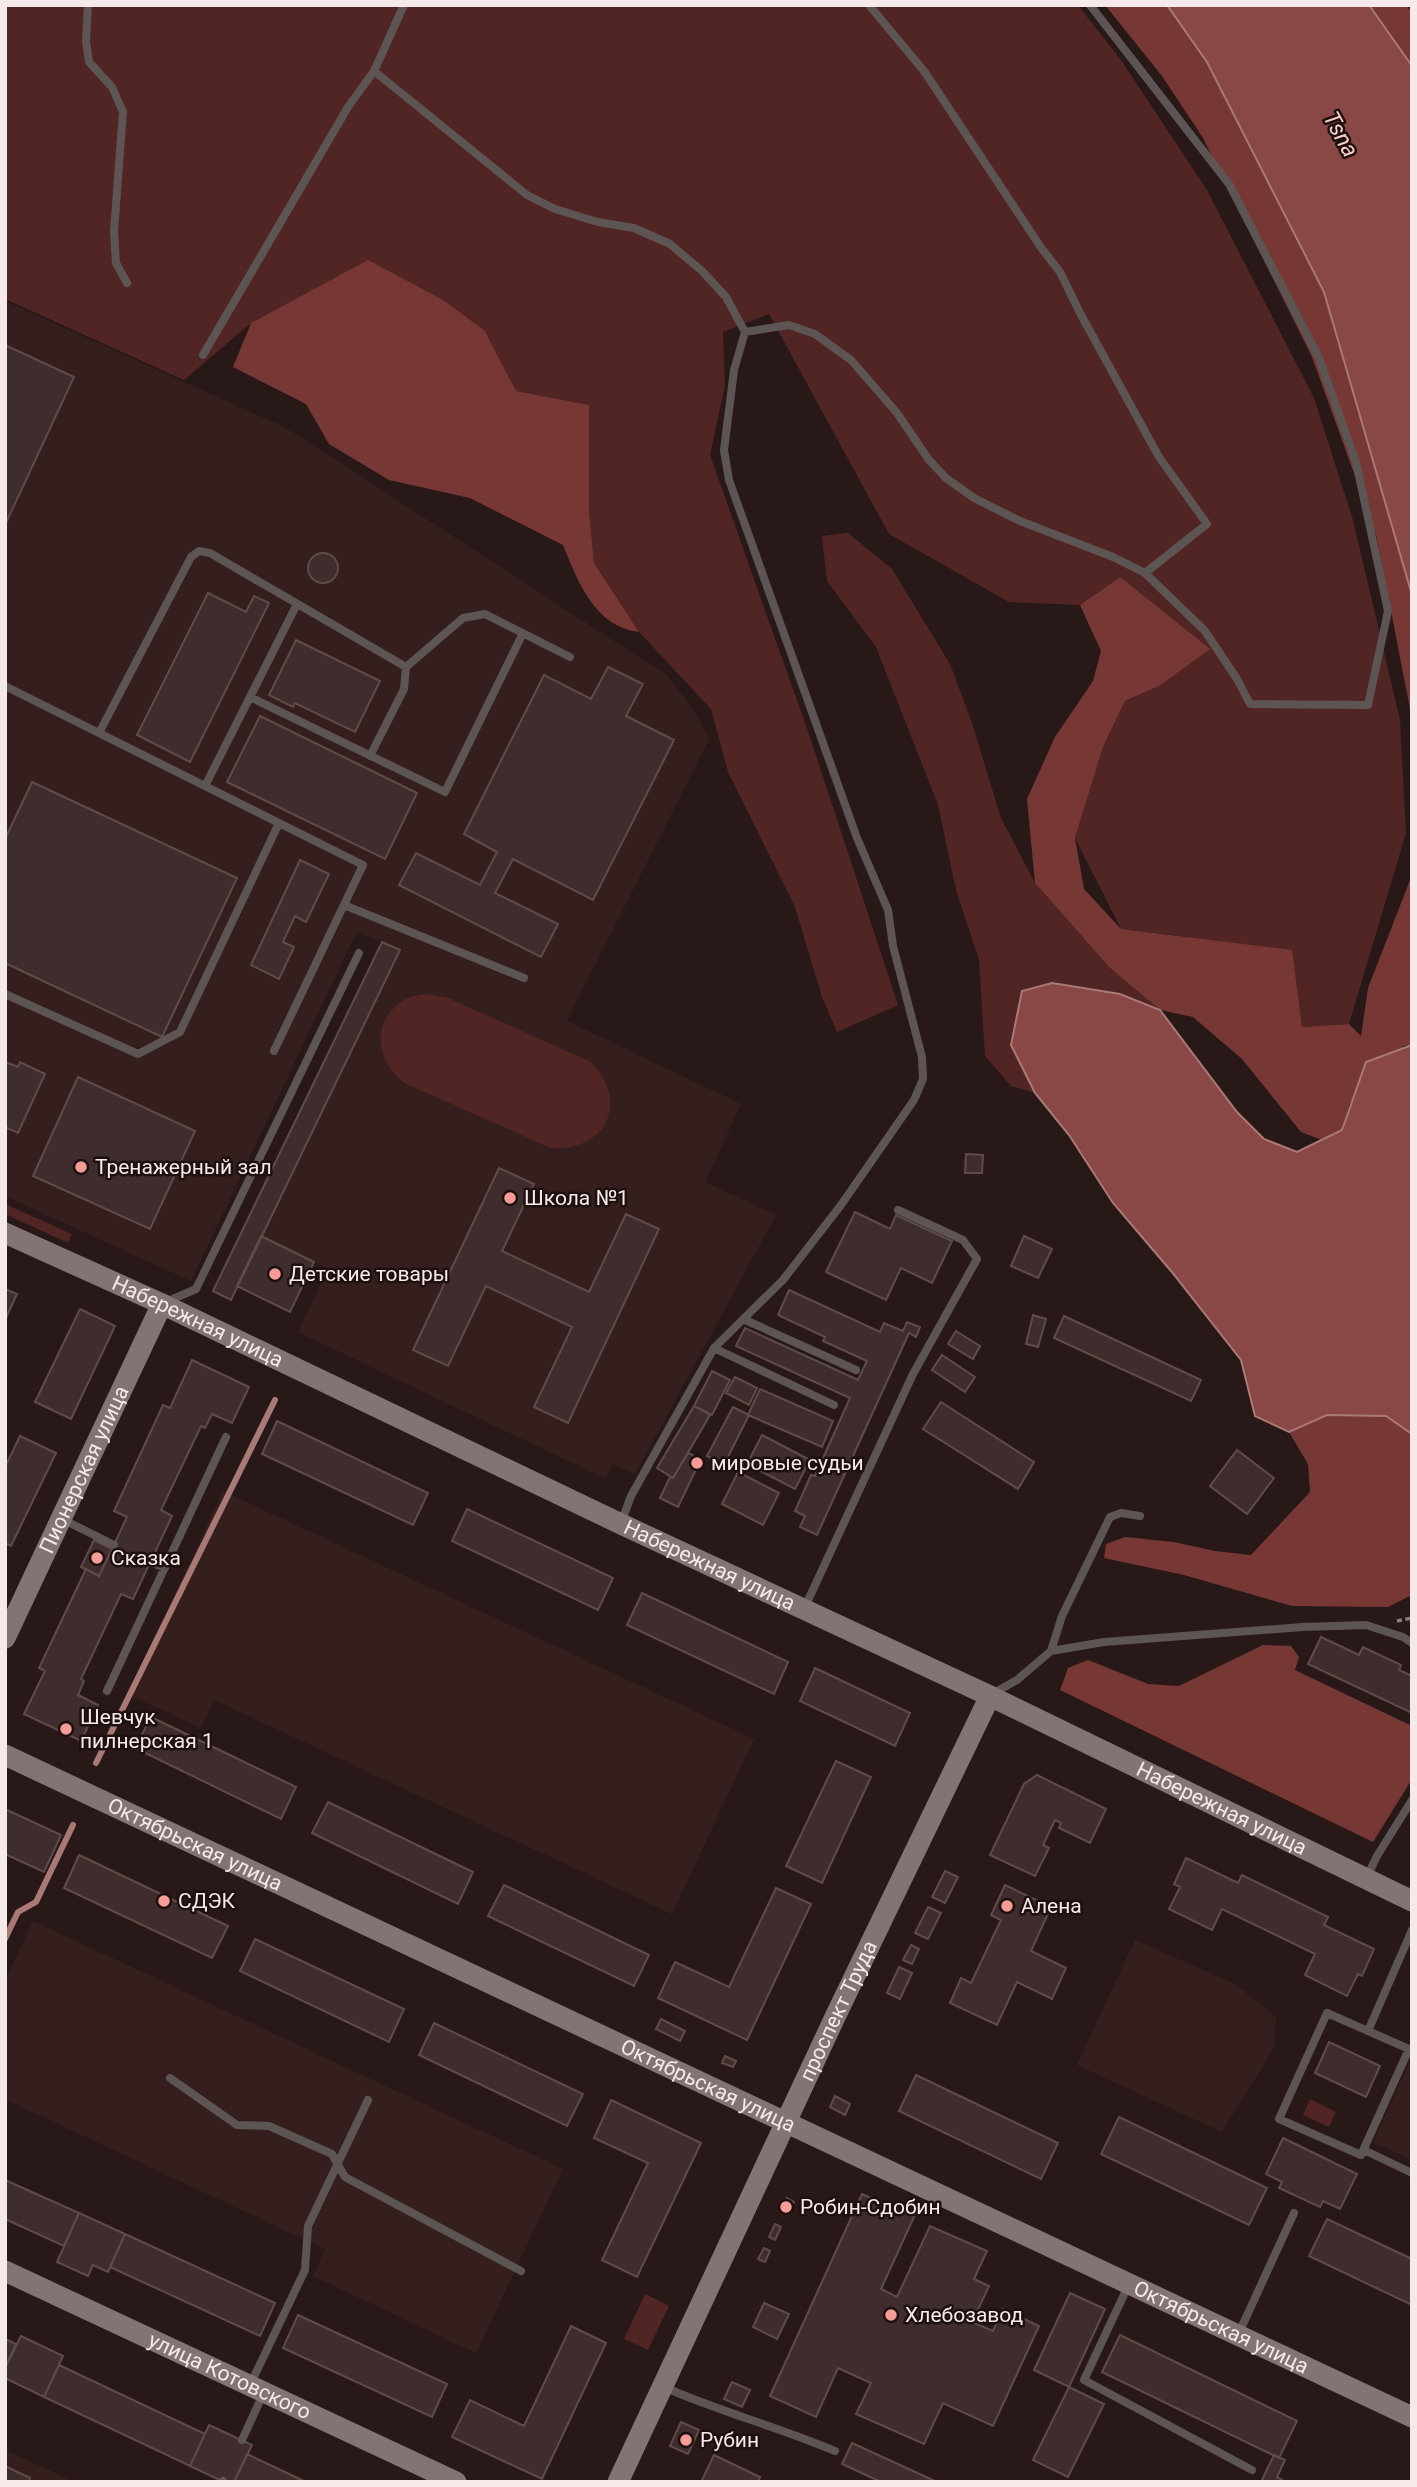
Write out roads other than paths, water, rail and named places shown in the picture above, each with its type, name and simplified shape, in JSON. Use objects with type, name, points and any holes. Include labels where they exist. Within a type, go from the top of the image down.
[{"type":"street","name":"Набережная улица","points":[[5,1233],[162,1304],[621,1524],[990,1696],[1412,1901]]},
{"type":"street","name":"Пионерская улица","points":[[5,1638],[162,1304]]},
{"type":"street","name":"проспект Труда","points":[[618,2482],[990,1696]]},
{"type":"street","name":"Октябрьская улица","points":[[5,1755],[1412,2417]]},
{"type":"street","name":"улица Котовского","points":[[5,2272],[456,2482]]},
{"type":"lane","points":[[88,5],[86,41],[89,62],[112,87],[123,112],[114,231],[116,263],[127,283]]},
{"type":"lane","points":[[204,355],[348,107],[374,71],[404,5]]},
{"type":"lane","points":[[869,5],[924,71],[1034,238],[1060,272],[1159,457],[1207,524],[1145,573]]},
{"type":"lane","points":[[745,332],[789,325],[815,334],[851,360],[897,413],[929,460],[946,478],[974,498],[1009,515],[1113,557],[1145,573],[1205,631],[1251,704],[1368,705],[1388,611],[1356,462],[1319,358],[1229,184],[1090,5]]},
{"type":"lane","points":[[374,71],[527,195],[555,209],[598,222],[634,228],[670,244],[702,271],[726,297],[745,332],[734,370],[724,450],[729,480],[857,838],[888,910],[892,946],[922,1057],[923,1079],[914,1100],[841,1205],[782,1280],[714,1348],[631,1496],[621,1524]]},
{"type":"lane","points":[[99,733],[191,557],[199,551],[210,553],[406,667]]},
{"type":"lane","points":[[205,786],[297,604]]},
{"type":"lane","points":[[370,756],[404,688],[406,667],[463,618],[485,614],[570,657]]},
{"type":"lane","points":[[250,697],[445,792],[523,633]]},
{"type":"lane","points":[[5,686],[363,865],[274,1051]]},
{"type":"lane","points":[[5,994],[138,1054],[180,1031],[279,823]]},
{"type":"lane","points":[[344,905],[524,978]]},
{"type":"lane","points":[[162,1304],[196,1289],[359,953]]},
{"type":"lane","points":[[804,1609],[913,1374],[977,1259],[963,1240],[898,1210]]},
{"type":"lane","points":[[743,1319],[856,1370]]},
{"type":"lane","points":[[714,1348],[834,1405]]},
{"type":"lane","points":[[107,1691],[226,1437]]},
{"type":"lane","points":[[990,1696],[1017,1681],[1051,1651],[1062,1616],[1110,1517],[1121,1513],[1140,1516]]},
{"type":"lane","points":[[61,1518],[114,1545]]},
{"type":"lane","points":[[150,1562],[165,1569]]},
{"type":"lane","points":[[1051,1651],[1104,1642],[1366,1625],[1403,1637],[1412,1643]]},
{"type":"lane","points":[[1366,1879],[1412,1800]]},
{"type":"lane","points":[[1368,2031],[1412,1930]]},
{"type":"lane","points":[[1327,2012],[1410,2050],[1361,2155],[1279,2119],[1327,2012]]},
{"type":"lane","points":[[170,2078],[237,2124],[269,2126],[332,2154],[345,2176],[521,2271]]},
{"type":"lane","points":[[242,2440],[257,2389],[305,2270],[308,2226],[368,2100]]},
{"type":"lane","points":[[1364,2150],[1412,2173]]},
{"type":"lane","points":[[1238,2335],[1294,2213]]},
{"type":"lane","points":[[1129,2284],[1084,2380],[1252,2470]]},
{"type":"lane","points":[[664,2387],[719,2410],[790,2431],[835,2451]]},
{"type":"water","name":"Tsna","points":[[1167,5],[1369,5],[1412,66],[1412,595],[1324,292],[1207,62]]},
{"type":"water","points":[[1052,983],[1120,994],[1160,1010],[1237,1112],[1264,1139],[1297,1152],[1342,1130],[1366,1062],[1412,1045],[1412,1434],[1386,1416],[1327,1415],[1289,1432],[1255,1416],[1241,1360],[1113,1203],[1069,1135],[1035,1093],[1011,1045],[1022,991]]},
{"type":"waterway","points":[[96,1763],[275,1400]]},
{"type":"waterway","points":[[5,1939],[18,1912],[36,1902],[73,1825]]},
{"type":"place","name":"Тренажерный зал","points":[[81,1167]]},
{"type":"place","name":"Школа №1","points":[[510,1198]]},
{"type":"place","name":"Детские товары","points":[[275,1274]]},
{"type":"place","name":"мировые судьи","points":[[697,1463]]},
{"type":"place","name":"Сказка","points":[[97,1558]]},
{"type":"place","name":"Шевчук пилнерская 1","points":[[66,1729]]},
{"type":"place","name":"СДЭК","points":[[164,1901]]},
{"type":"place","name":"Алена","points":[[1007,1906]]},
{"type":"place","name":"Робин-Сдобин","points":[[786,2207]]},
{"type":"place","name":"Хлебозавод","points":[[891,2315]]},
{"type":"place","name":"Рубин","points":[[686,2440]]}]
